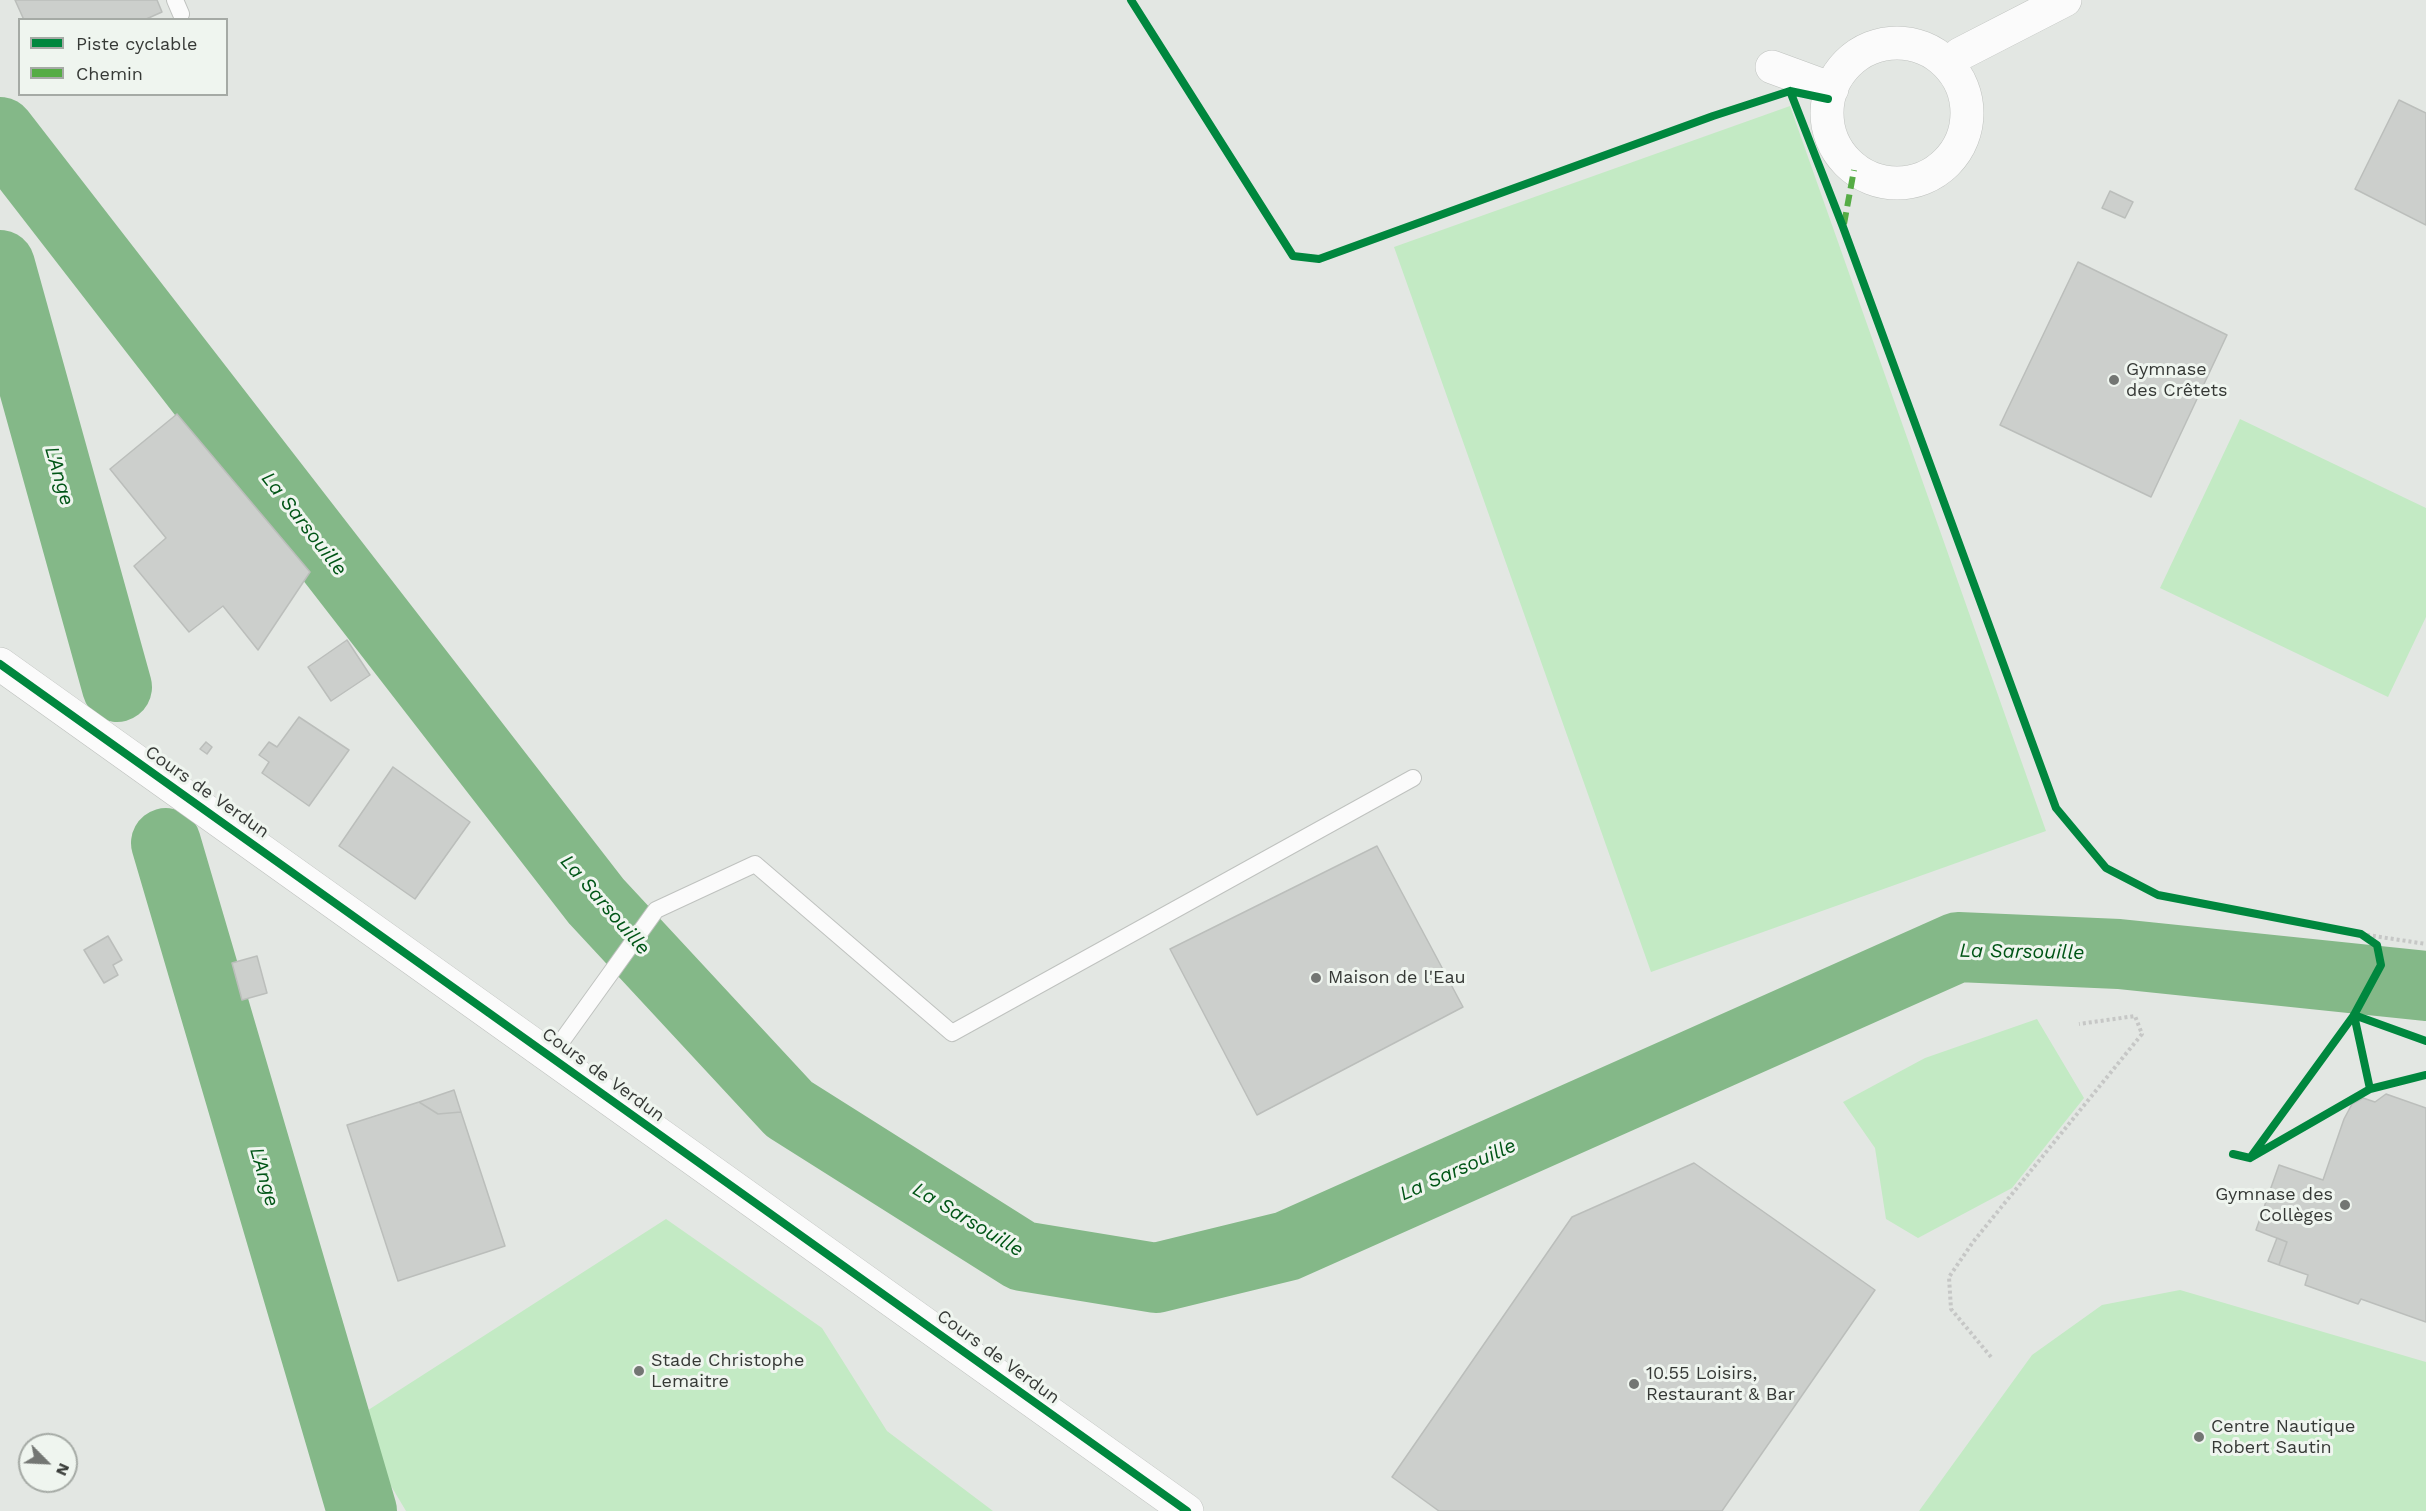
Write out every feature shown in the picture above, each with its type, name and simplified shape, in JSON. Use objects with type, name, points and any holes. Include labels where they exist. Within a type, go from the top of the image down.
[{"type":"main road","points":[[1948,64],[1960,54],[2065,0]]},
{"type":"main road","points":[[1895,42],[1914,45],[1933,52],[1948,64],[1961,83],[1967,103],[1967,124],[1961,144],[1949,162],[1933,175],[1913,182],[1893,184],[1873,180],[1854,170],[1840,155],[1830,136],[1826,118],[1828,99],[1832,89],[1845,66],[1859,54],[1876,46],[1895,42]]},
{"type":"main road","points":[[1772,67],[1832,89]]},
{"type":"main road","name":"Cours de Verdun","points":[[0,664],[1187,1511]]},
{"type":"lane","points":[[551,1056],[656,910],[755,864],[952,1033],[1413,778]]},
{"type":"path","points":[[2361,934],[2426,945]]},
{"type":"path","points":[[1991,1357],[1951,1309],[1949,1277],[1973,1242],[2142,1035],[2135,1016],[2079,1024]]},
{"type":"green space","points":[[1790,106],[2046,831],[1651,972],[1394,247]]},
{"type":"green space","points":[[2240,419],[2426,508],[2426,617],[2388,697],[2160,588]]},
{"type":"green space","points":[[2037,1019],[2084,1098],[2012,1188],[1918,1238],[1886,1219],[1875,1148],[1843,1102],[1925,1058]]},
{"type":"green space","name":"Stade Christophe Lemaitre","points":[[666,1219],[822,1328],[887,1431],[993,1511],[406,1511],[375,1459],[362,1414]]},
{"type":"green space","name":"Centre Nautique Robert Sautin","points":[[2180,1290],[2426,1362],[2426,1511],[1919,1511],[2032,1355],[2102,1305]]},
{"type":"building","points":[[15,0],[157,0],[162,12],[148,18],[23,18]]},
{"type":"building","points":[[2399,100],[2426,113],[2426,225],[2355,189]]},
{"type":"building","points":[[2110,191],[2133,202],[2125,218],[2102,208]]},
{"type":"building","name":"Gymnase des Crêtets","points":[[2078,262],[2227,335],[2151,497],[2000,425]]},
{"type":"building","points":[[177,414],[310,572],[258,650],[223,606],[189,632],[134,566],[166,538],[110,469]]},
{"type":"building","points":[[347,640],[370,675],[331,701],[308,667]]},
{"type":"building","points":[[299,717],[349,750],[309,806],[262,773],[269,762],[259,755],[269,742],[277,747]]},
{"type":"building","points":[[206,742],[212,747],[207,754],[200,749]]},
{"type":"building","points":[[393,767],[470,822],[415,899],[339,846]]},
{"type":"building","name":"Maison de l'Eau","points":[[1377,846],[1463,1007],[1257,1115],[1170,949]]},
{"type":"building","points":[[108,936],[122,960],[113,965],[118,975],[104,983],[84,950]]},
{"type":"building","points":[[257,956],[267,993],[242,1000],[232,963]]},
{"type":"building","points":[[454,1090],[461,1112],[438,1114],[419,1102]]},
{"type":"building","name":"Gymnase des Collèges","points":[[2386,1094],[2426,1108],[2426,1322],[2361,1299],[2358,1304],[2305,1285],[2308,1275],[2279,1265],[2287,1242],[2256,1230],[2279,1165],[2323,1180],[2344,1119],[2352,1104],[2363,1098],[2375,1102]]},
{"type":"building","points":[[419,1102],[438,1114],[461,1112],[505,1246],[398,1281],[347,1125]]},
{"type":"building","name":"10.55 Loisirs, Restaurant & Bar","points":[[1694,1163],[1875,1290],[1722,1511],[1439,1511],[1392,1477],[1572,1217]]},
{"type":"building","points":[[2277,1238],[2287,1242],[2279,1265],[2268,1261]]},
{"type":"waterway","name":"La Sarsouille","points":[[0,132],[596,901],[789,1109],[1022,1256],[1156,1278],[1287,1246],[1958,947],[2119,954],[2426,986]]},
{"type":"waterway","name":"L'Ange","points":[[0,265],[117,687]]},
{"type":"waterway","name":"L'Ange","points":[[166,843],[362,1511]]},
{"type":"marked path","points":[[1844,224],[1854,170]]},
{"type":"cycle path","points":[[1131,0],[1293,256],[1319,259],[1713,116],[1790,91],[1828,99]]},
{"type":"cycle path","points":[[1790,91],[1843,227],[2056,808],[2106,868],[2158,895],[2361,934],[2377,945],[2381,965],[2354,1015],[2250,1158]]},
{"type":"cycle path","points":[[0,664],[1187,1511]]},
{"type":"cycle path","points":[[2354,1015],[2426,1041]]},
{"type":"cycle path","points":[[2354,1015],[2370,1089]]},
{"type":"cycle path","points":[[2233,1154],[2250,1158],[2370,1089],[2426,1075]]},
{"type":"place","name":"Gymnase des Crêtets","points":[[2114,380]]},
{"type":"place","name":"Maison de l'Eau","points":[[1316,978]]},
{"type":"place","name":"Gymnase des Collèges","points":[[2345,1205]]},
{"type":"place","name":"Stade Christophe Lemaitre","points":[[639,1371]]},
{"type":"place","name":"10.55 Loisirs, Restaurant & Bar","points":[[1634,1384]]},
{"type":"place","name":"Centre Nautique Robert Sautin","points":[[2199,1437]]}]
